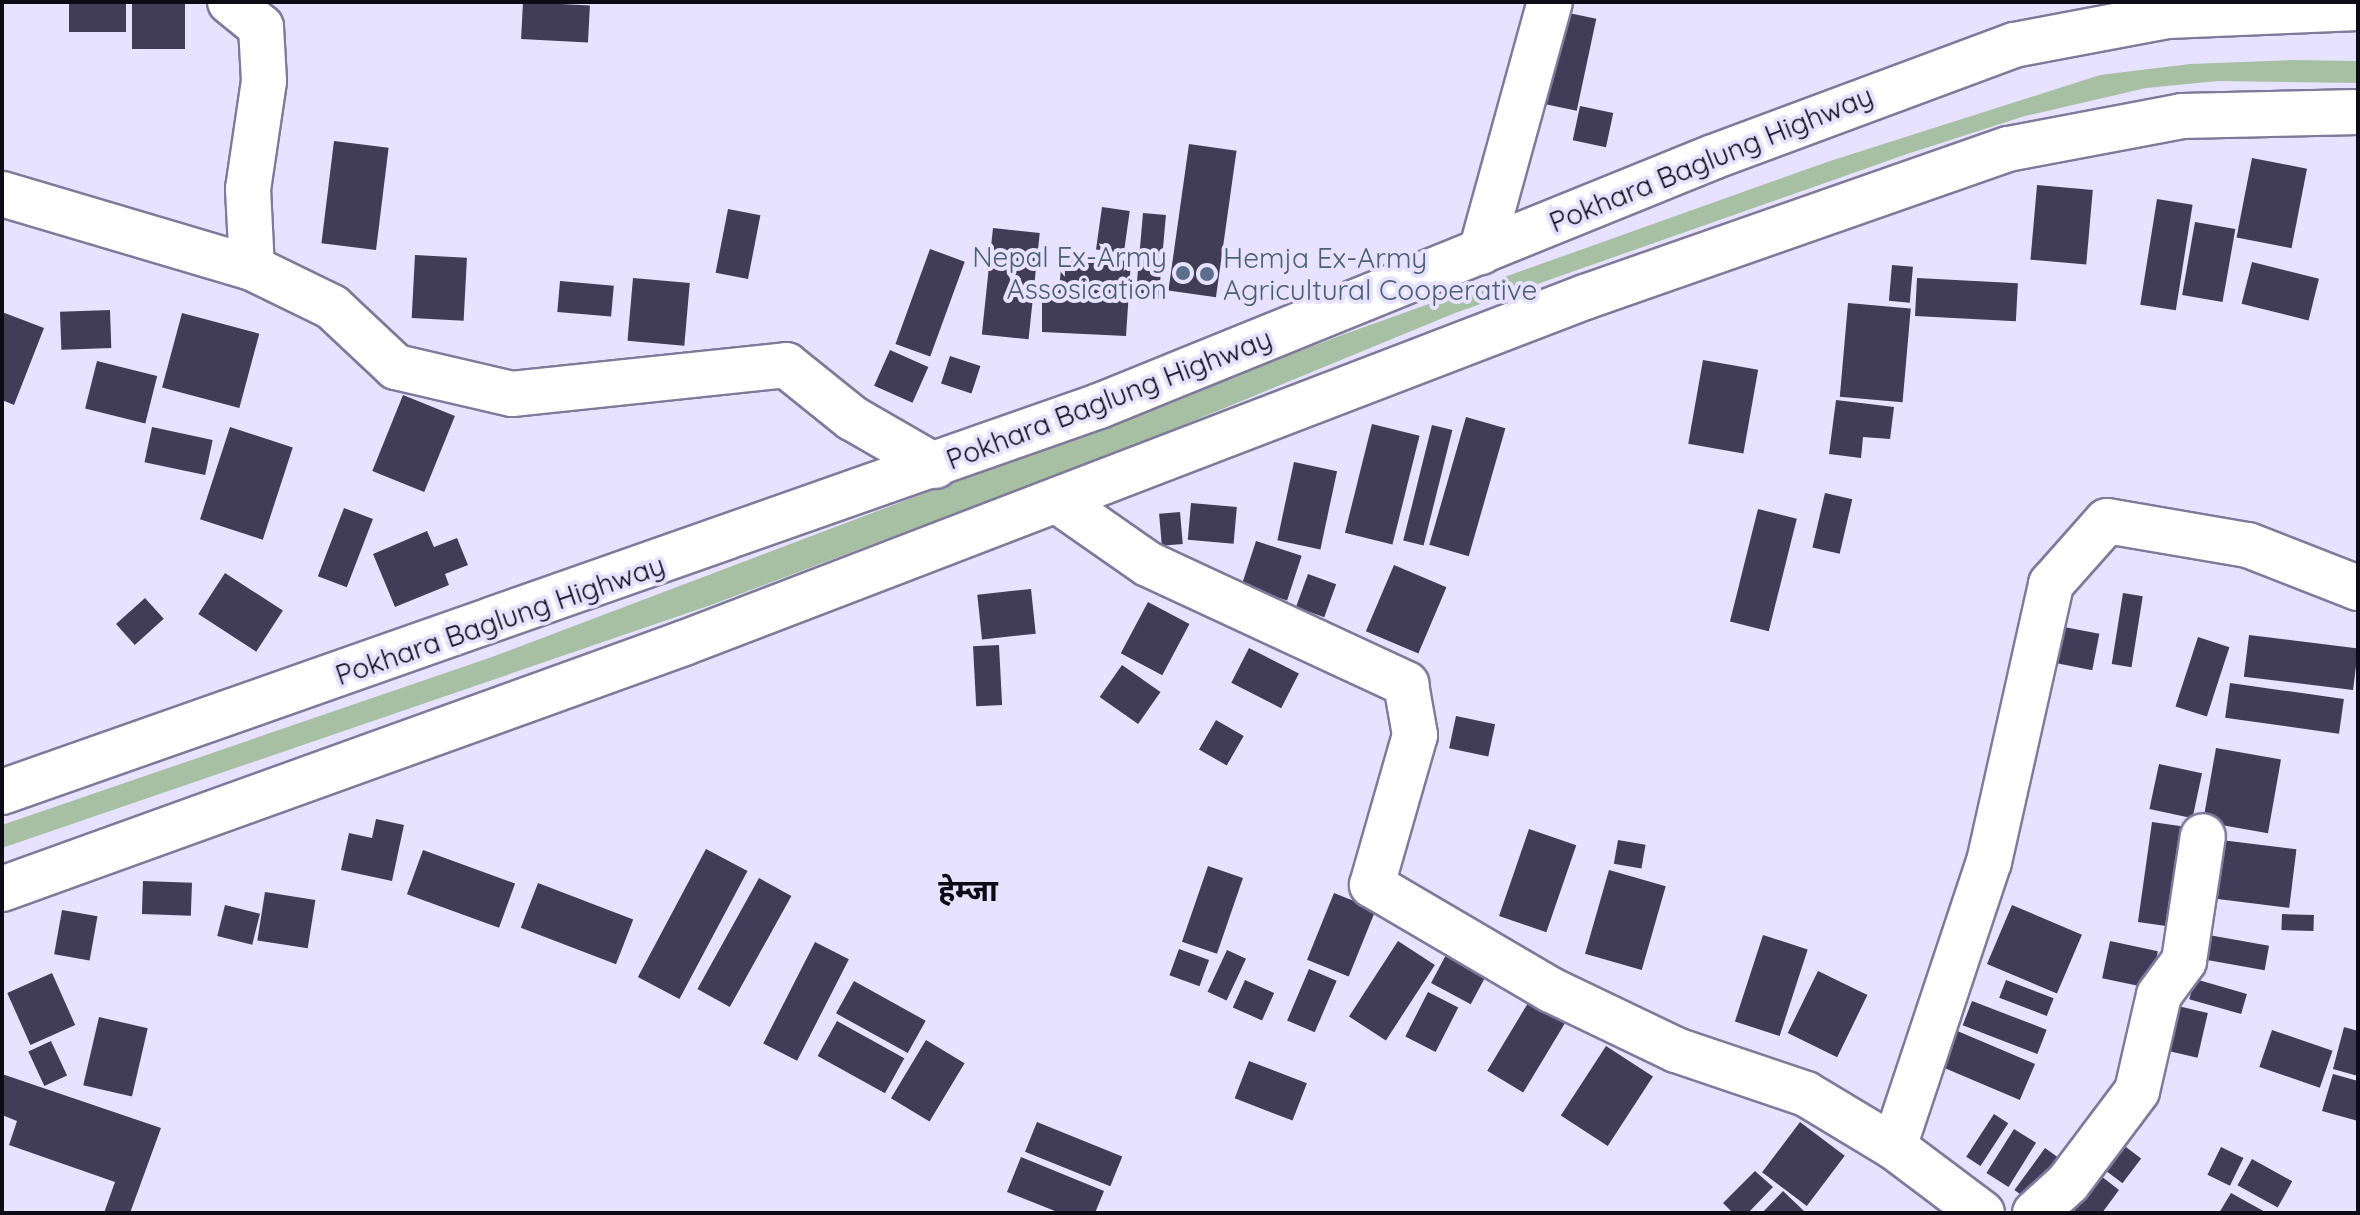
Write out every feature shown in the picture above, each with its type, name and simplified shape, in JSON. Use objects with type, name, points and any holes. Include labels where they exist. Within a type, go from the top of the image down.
[{"type":"main road","points":[[230,2],[261,27],[264,81],[248,189],[252,268]]},
{"type":"main road","points":[[1481,252],[1550,2]]},
{"type":"main road","name":"Pokhara Baglung Highway","points":[[2,792],[1114,401],[1911,79],[2014,45],[2168,16],[2358,8]]},
{"type":"main road","points":[[2,889],[1059,502],[1585,297],[2008,149],[2182,116],[2358,112]]},
{"type":"main road","points":[[2,194],[252,268],[332,307],[396,367],[512,394],[786,365],[852,418],[935,466]]},
{"type":"main road","points":[[1059,502],[1148,564],[1406,684],[1415,735],[1372,885],[1551,990],[1676,1050],[1806,1094],[1894,1147],[1982,1213]]},
{"type":"main road","points":[[1894,1147],[1989,862],[2051,584],[2107,521],[2248,545],[2358,588]]},
{"type":"main road","points":[[2035,1213],[2068,1183],[2137,1091],[2159,995],[2184,961],[2203,836]]},
{"type":"green space","points":[[2358,61],[2358,83],[2218,81],[2146,88],[2025,116],[1907,154],[1455,313],[1118,452],[711,605],[2,848],[2,825],[492,657],[1342,335],[1827,162],[2100,75],[2190,64]]},
{"type":"building","points":[[69,2],[126,2],[126,32],[69,32]]},
{"type":"building","points":[[132,2],[185,2],[185,49],[132,49]]},
{"type":"building","points":[[523,2],[590,6],[588,42],[521,39]]},
{"type":"building","points":[[1564,12],[1596,19],[1577,111],[1544,104]]},
{"type":"building","points":[[1580,106],[1613,113],[1606,147],[1573,140]]},
{"type":"building","points":[[334,141],[389,148],[376,250],[321,243]]},
{"type":"building","points":[[1189,144],[1237,151],[1216,297],[1168,291]]},
{"type":"building","points":[[2252,158],[2307,169],[2292,248],[2237,238]]},
{"type":"building","points":[[2037,185],[2093,190],[2086,265],[2030,260]]},
{"type":"building","points":[[2157,199],[2193,205],[2176,310],[2140,305]]},
{"type":"building","points":[[1102,207],[1130,211],[1124,253],[1096,250]]},
{"type":"building","points":[[728,209],[760,215],[748,279],[716,273]]},
{"type":"building","points":[[1143,213],[1166,215],[1159,299],[1136,297]]},
{"type":"building","points":[[2195,222],[2235,229],[2223,302],[2182,295]]},
{"type":"building","points":[[993,228],[1040,233],[1029,339],[982,334]]},
{"type":"building","points":[[930,249],[965,262],[930,357],[895,344]]},
{"type":"building","points":[[415,255],[467,258],[464,321],[412,318]]},
{"type":"building","points":[[1062,257],[1131,261],[1126,336],[1042,332],[1042,291],[1059,291]]},
{"type":"building","points":[[2252,262],[2319,279],[2309,320],[2242,304]]},
{"type":"building","points":[[1892,265],[1913,267],[1910,303],[1889,301]]},
{"type":"building","points":[[633,278],[690,283],[684,346],[628,341]]},
{"type":"building","points":[[1917,278],[2018,283],[2016,321],[1915,316]]},
{"type":"building","points":[[560,281],[614,286],[611,317],[557,312]]},
{"type":"building","points":[[1848,303],[1911,308],[1903,402],[1840,397]]},
{"type":"building","points":[[110,310],[111,348],[61,350],[60,312]]},
{"type":"building","points":[[2,312],[44,328],[14,405],[2,400]]},
{"type":"building","points":[[182,313],[259,334],[239,408],[162,387]]},
{"type":"building","points":[[890,350],[928,367],[913,403],[874,386]]},
{"type":"building","points":[[950,356],[980,366],[971,393],[941,384]]},
{"type":"building","points":[[1703,360],[1758,370],[1743,453],[1688,444]]},
{"type":"building","points":[[97,361],[157,376],[145,424],[85,409]]},
{"type":"building","points":[[403,395],[455,416],[424,492],[372,471]]},
{"type":"building","points":[[1836,400],[1894,407],[1890,439],[1863,437],[1861,458],[1829,454]]},
{"type":"building","points":[[1466,417],[1505,428],[1469,556],[1429,545]]},
{"type":"building","points":[[1372,424],[1420,436],[1392,545],[1345,533]]},
{"type":"building","points":[[1432,425],[1452,430],[1424,546],[1403,540]]},
{"type":"building","points":[[152,427],[213,440],[205,475],[145,462]]},
{"type":"building","points":[[230,427],[293,447],[263,540],[200,519]]},
{"type":"building","points":[[1294,462],[1337,471],[1320,549],[1277,540]]},
{"type":"building","points":[[1825,493],[1852,499],[1840,554],[1812,548]]},
{"type":"building","points":[[1191,503],[1237,507],[1234,544],[1188,540]]},
{"type":"building","points":[[344,508],[373,519],[347,587],[318,576]]},
{"type":"building","points":[[1758,509],[1797,519],[1769,631],[1730,622]]},
{"type":"building","points":[[1180,512],[1183,544],[1162,546],[1159,514]]},
{"type":"building","points":[[427,531],[434,547],[457,538],[468,565],[445,574],[449,585],[395,607],[373,554]]},
{"type":"building","points":[[1256,541],[1302,556],[1287,601],[1241,586]]},
{"type":"building","points":[[1394,565],[1446,587],[1418,654],[1366,631]]},
{"type":"building","points":[[225,573],[283,611],[256,652],[198,614]]},
{"type":"building","points":[[1308,574],[1336,584],[1324,617],[1296,607]]},
{"type":"building","points":[[1031,589],[1036,634],[982,639],[977,595]]},
{"type":"building","points":[[2123,593],[2143,596],[2131,667],[2112,664]]},
{"type":"building","points":[[145,598],[164,619],[135,645],[116,624]]},
{"type":"building","points":[[1148,602],[1189,624],[1162,675],[1121,653]]},
{"type":"building","points":[[2064,627],[2099,634],[2092,670],[2057,663]]},
{"type":"building","points":[[2249,635],[2358,648],[2353,690],[2244,677]]},
{"type":"building","points":[[2198,637],[2229,647],[2207,717],[2175,706]]},
{"type":"building","points":[[999,645],[1002,705],[976,706],[973,646]]},
{"type":"building","points":[[1249,648],[1299,673],[1281,708],[1231,683]]},
{"type":"building","points":[[1122,665],[1161,692],[1138,724],[1100,697]]},
{"type":"building","points":[[2230,683],[2344,699],[2339,734],[2225,718]]},
{"type":"building","points":[[1456,716],[1495,724],[1488,757],[1449,748]]},
{"type":"building","points":[[1216,720],[1244,736],[1227,765],[1199,749]]},
{"type":"building","points":[[2216,748],[2281,759],[2268,833],[2203,822]]},
{"type":"building","points":[[2159,764],[2202,773],[2192,818],[2149,809]]},
{"type":"building","points":[[376,819],[404,825],[392,881],[341,870],[349,833],[372,838]]},
{"type":"building","points":[[2152,822],[2189,827],[2175,927],[2138,922]]},
{"type":"building","points":[[1529,829],[1576,845],[1546,932],[1499,916]]},
{"type":"building","points":[[1618,840],[1646,845],[1641,868],[1614,864]]},
{"type":"building","points":[[2221,840],[2296,849],[2289,908],[2214,899]]},
{"type":"building","points":[[706,849],[747,871],[679,999],[638,977]]},
{"type":"building","points":[[423,850],[515,884],[499,928],[407,894]]},
{"type":"building","points":[[1208,866],[1243,878],[1217,954],[1182,942]]},
{"type":"building","points":[[1609,870],[1666,886],[1642,970],[1585,954]]},
{"type":"building","points":[[759,878],[791,896],[730,1007],[697,989]]},
{"type":"building","points":[[143,881],[192,883],[191,916],[142,914]]},
{"type":"building","points":[[538,883],[633,920],[616,964],[521,928]]},
{"type":"building","points":[[265,892],[315,900],[308,948],[257,940]]},
{"type":"building","points":[[1334,893],[1376,910],[1349,977],[1307,960]]},
{"type":"building","points":[[225,905],[260,914],[252,945],[217,936]]},
{"type":"building","points":[[2012,905],[2082,935],[2057,994],[1987,964]]},
{"type":"building","points":[[62,910],[97,916],[90,961],[54,954]]},
{"type":"building","points":[[2282,914],[2314,915],[2313,931],[2281,930]]},
{"type":"building","points":[[2203,934],[2269,946],[2265,970],[2199,959]]},
{"type":"building","points":[[1763,935],[1808,950],[1780,1036],[1735,1022]]},
{"type":"building","points":[[1398,941],[1435,965],[1386,1040],[1349,1016]]},
{"type":"building","points":[[2110,941],[2158,951],[2150,988],[2102,978]]},
{"type":"building","points":[[815,942],[849,959],[797,1061],[763,1044]]},
{"type":"building","points":[[1179,949],[1209,960],[1199,986],[1169,975]]},
{"type":"building","points":[[1227,950],[1246,959],[1227,1001],[1208,992]]},
{"type":"building","points":[[1447,953],[1487,974],[1471,1004],[1431,983]]},
{"type":"building","points":[[1309,969],[1337,981],[1315,1032],[1287,1021]]},
{"type":"building","points":[[1818,971],[1867,995],[1837,1057],[1788,1033]]},
{"type":"building","points":[[52,973],[75,1025],[30,1045],[7,993]]},
{"type":"building","points":[[2195,979],[2247,994],[2241,1014],[2189,999]]},
{"type":"building","points":[[1245,980],[1274,993],[1262,1020],[1233,1007]]},
{"type":"building","points":[[2006,980],[2054,998],[2047,1016],[1999,998]]},
{"type":"building","points":[[854,981],[926,1021],[908,1053],[836,1013]]},
{"type":"building","points":[[1428,992],[1458,1007],[1436,1052],[1405,1037]]},
{"type":"building","points":[[1531,998],[1567,1020],[1523,1092],[1487,1071]]},
{"type":"building","points":[[1972,1001],[2047,1030],[2037,1054],[1963,1025]]},
{"type":"building","points":[[2165,1003],[2208,1013],[2198,1058],[2155,1048]]},
{"type":"building","points":[[99,1017],[148,1028],[132,1096],[83,1085]]},
{"type":"building","points":[[837,1021],[904,1058],[885,1093],[818,1056]]},
{"type":"building","points":[[2344,1027],[2358,1031],[2358,1076],[2333,1069]]},
{"type":"building","points":[[1955,1030],[2035,1064],[2020,1100],[1940,1066]]},
{"type":"building","points":[[2272,1030],[2333,1051],[2320,1088],[2259,1067]]},
{"type":"building","points":[[926,1040],[965,1063],[930,1121],[891,1098]]},
{"type":"building","points":[[51,1041],[67,1075],[44,1086],[28,1052]]},
{"type":"building","points":[[1606,1046],[1653,1076],[1608,1146],[1561,1116]]},
{"type":"building","points":[[1249,1061],[1307,1083],[1293,1121],[1235,1098]]},
{"type":"building","points":[[2,1074],[161,1128],[130,1213],[104,1213],[115,1182],[9,1145],[17,1121],[2,1115]]},
{"type":"building","points":[[2333,1074],[2358,1081],[2358,1121],[2322,1111]]},
{"type":"building","points":[[1994,1114],[2008,1123],[1980,1166],[1966,1157]]},
{"type":"building","points":[[1037,1122],[1122,1156],[1110,1186],[1025,1152]]},
{"type":"building","points":[[1800,1122],[1845,1156],[1807,1206],[1762,1172]]},
{"type":"building","points":[[2014,1129],[2036,1143],[2008,1187],[1986,1173]]},
{"type":"building","points":[[2114,1138],[2141,1158],[2122,1183],[2095,1163]]},
{"type":"building","points":[[2221,1147],[2243,1158],[2230,1186],[2207,1175]]},
{"type":"building","points":[[2045,1148],[2067,1164],[2036,1206],[2014,1190]]},
{"type":"building","points":[[1021,1157],[1104,1191],[1095,1213],[1060,1213],[1007,1192]]},
{"type":"building","points":[[2252,1159],[2292,1181],[2278,1208],[2237,1185]]},
{"type":"building","points":[[2092,1169],[2119,1190],[2102,1213],[2078,1213],[2066,1204]]},
{"type":"building","points":[[1755,1171],[1773,1187],[1748,1213],[1733,1213],[1723,1203]]},
{"type":"building","points":[[1783,1191],[1806,1213],[1762,1213]]},
{"type":"building","points":[[2231,1193],[2267,1213],[2219,1213]]},
{"type":"place","name":"Nepal Ex-Army Assosication","points":[[1183,273]]},
{"type":"place","name":"Hemja Ex-Army Agricultural Cooperative","points":[[1207,274]]},
{"type":"district","name":"हेम्जा","points":[[968,890]]}]
